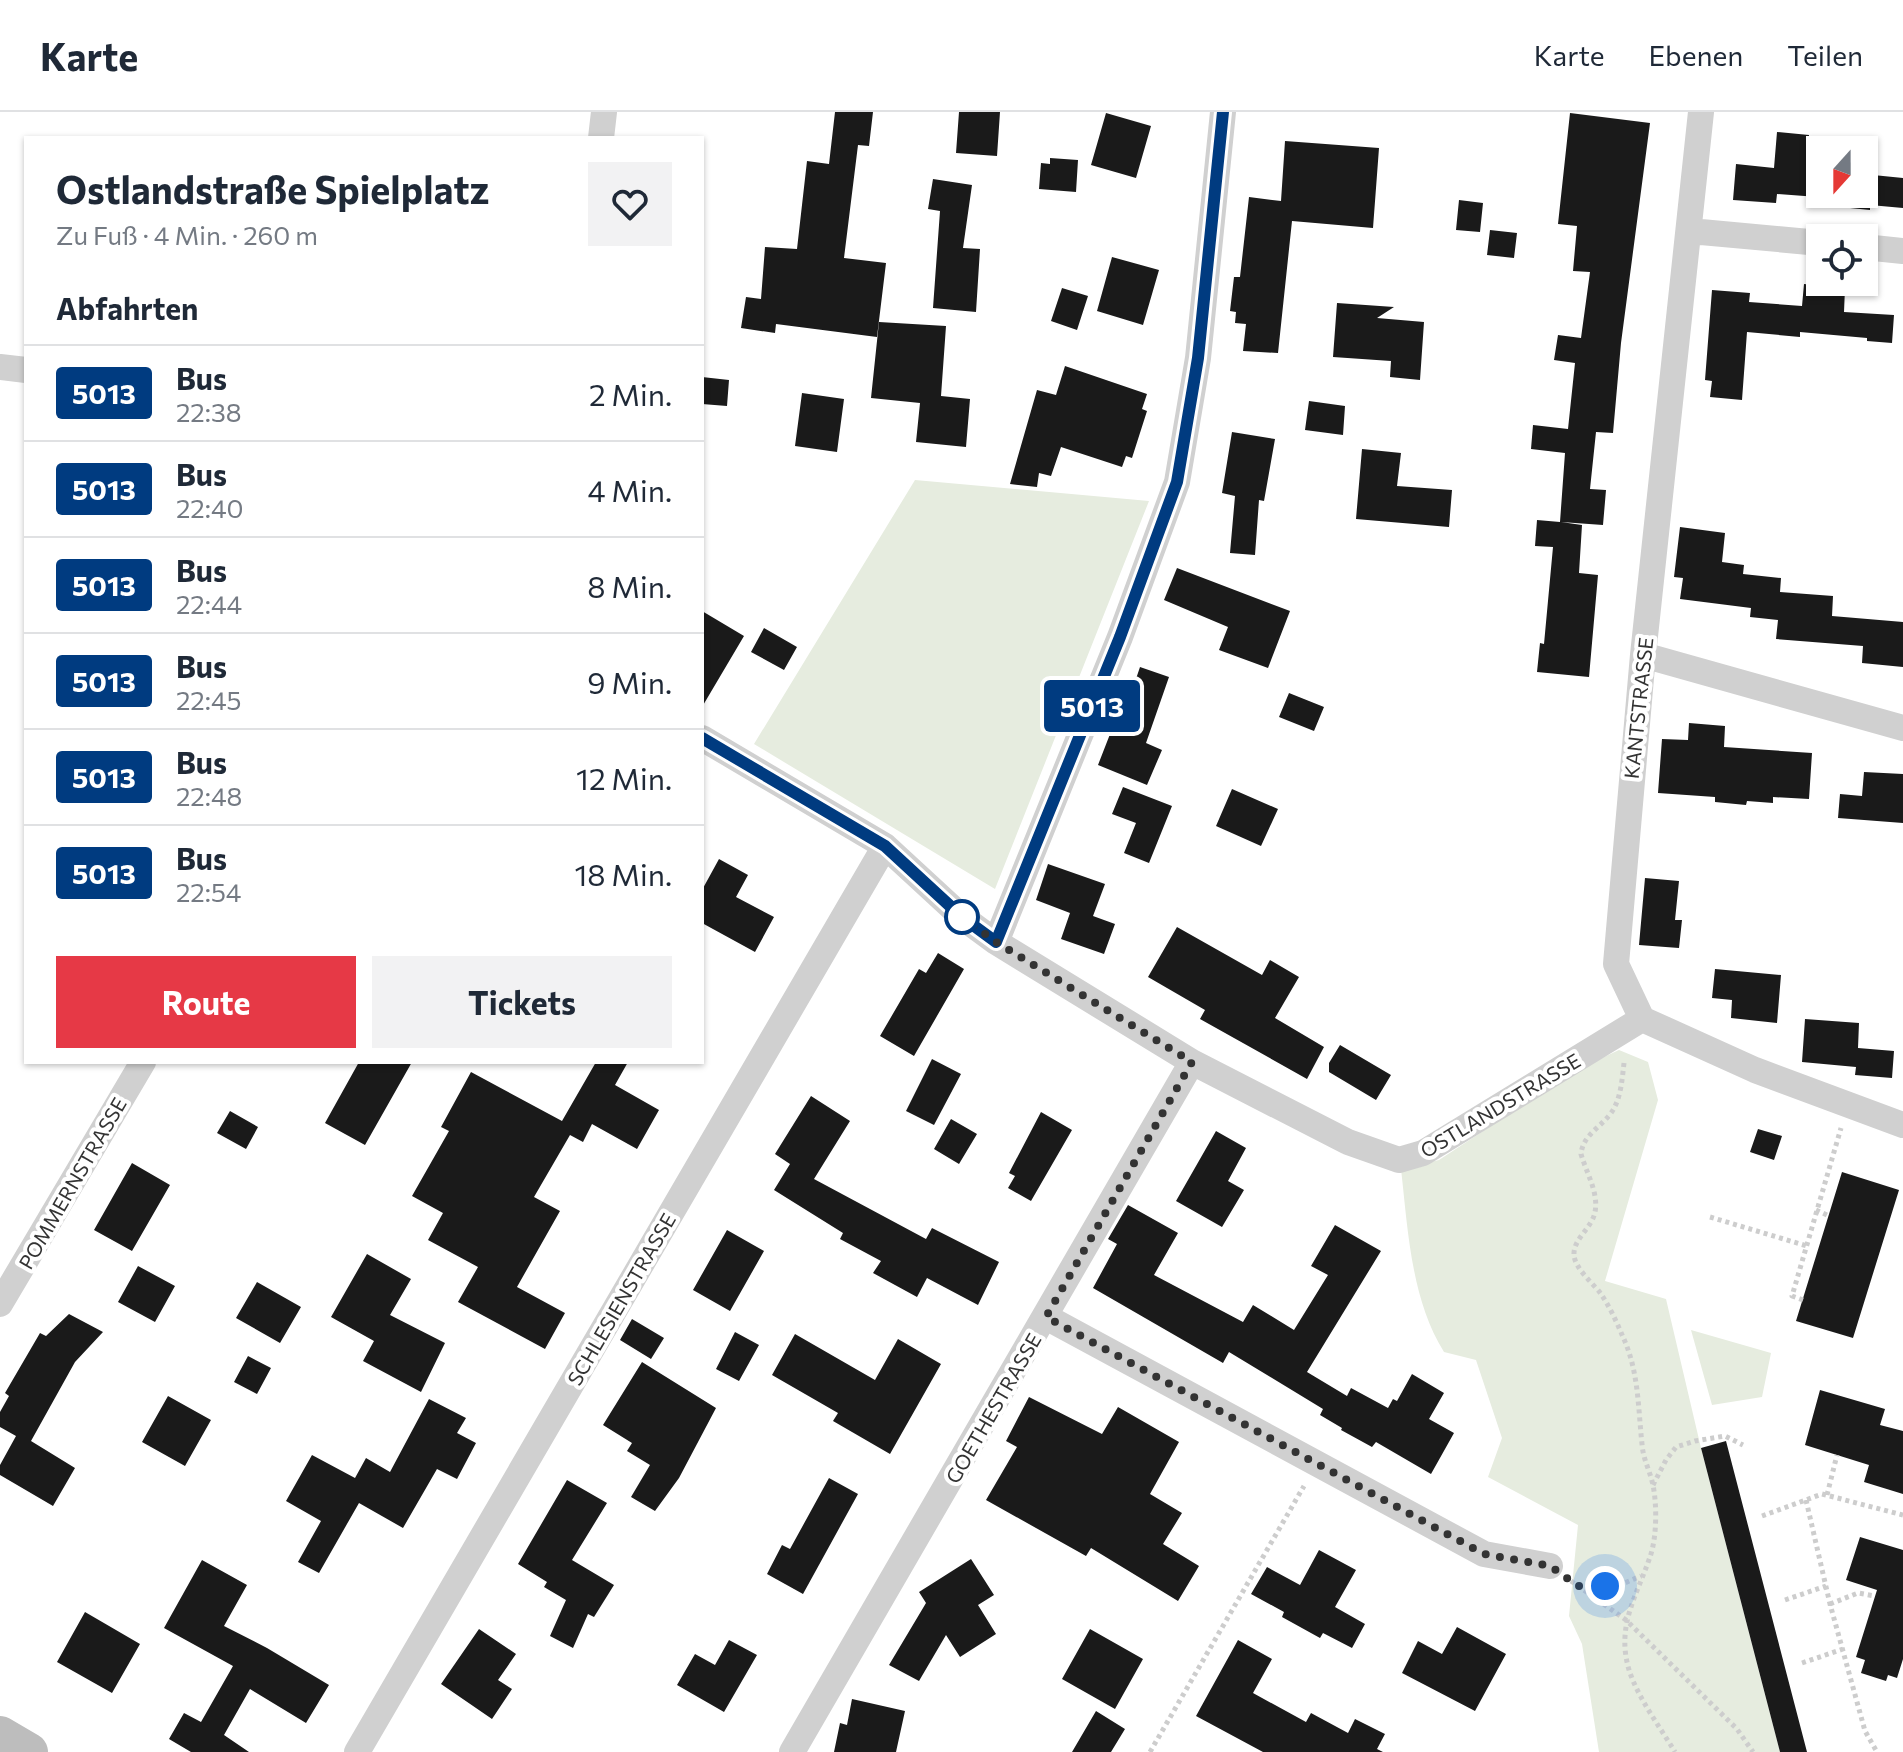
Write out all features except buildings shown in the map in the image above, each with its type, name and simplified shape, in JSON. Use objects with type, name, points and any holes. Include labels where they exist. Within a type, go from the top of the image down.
[{"type":"street","points":[[601,136],[604,112]]},
{"type":"street","points":[[996,942],[1120,637],[1177,482],[1198,358],[1223,112]]},
{"type":"street","name":"KANTSTRASSE","points":[[1636,1022],[1616,964],[1643,655],[1701,112]]},
{"type":"street","points":[[1690,231],[1806,242]]},
{"type":"street","points":[[1878,248],[1903,251]]},
{"type":"street","points":[[0,367],[24,370]]},
{"type":"street","points":[[1643,655],[1903,728]]},
{"type":"street","name":"OSTLANDSTRASSE","points":[[704,739],[885,846],[962,917],[996,942],[1192,1062],[1348,1142],[1399,1160],[1423,1153],[1636,1022]]},
{"type":"street","name":"SCHLESIENSTRASSE","points":[[357,1752],[885,846]]},
{"type":"street","points":[[1636,1022],[1903,1125]]},
{"type":"street","name":"GOETHESTRASSE","points":[[792,1752],[1192,1062]]},
{"type":"street","name":"POMMERNSTRASSE","points":[[0,1304],[142,1064]]},
{"type":"street","points":[[1046,1317],[1484,1554],[1550,1566]]},
{"type":"street","points":[[0,1735],[29,1752]]},
{"type":"path","points":[[1636,1022],[1621,1091],[1613,1111],[1588,1136],[1582,1147],[1595,1213],[1590,1226],[1575,1245],[1574,1254],[1576,1263],[1602,1295],[1628,1350],[1638,1390],[1645,1464],[1653,1486],[1654,1536],[1651,1555],[1630,1602],[1626,1620],[1629,1671],[1637,1691],[1675,1752]]},
{"type":"path","points":[[1803,1300],[1792,1296],[1848,1104]]},
{"type":"path","points":[[1816,1210],[1829,1216]]},
{"type":"path","points":[[1710,1217],[1807,1246]]},
{"type":"path","points":[[1653,1486],[1676,1447],[1725,1436],[1743,1445]]},
{"type":"path","points":[[1827,1495],[1837,1455]]},
{"type":"path","points":[[1150,1752],[1315,1462]]},
{"type":"path","points":[[1762,1516],[1822,1494],[1902,1514],[1903,1507]]},
{"type":"path","points":[[1806,1500],[1830,1604],[1865,1731],[1877,1752]]},
{"type":"path","points":[[1550,1566],[1626,1620],[1737,1729],[1753,1752]]},
{"type":"path","points":[[1578,1586],[1620,1585],[1642,1575]]},
{"type":"path","points":[[1785,1600],[1826,1586]]},
{"type":"path","points":[[1830,1604],[1858,1593],[1875,1596]]},
{"type":"path","points":[[1802,1663],[1843,1649]]},
{"type":"shaded area","points":[[915,480],[1149,501],[995,889],[754,744]]},
{"type":"shaded area","points":[[1619,1050],[1648,1062],[1658,1100],[1605,1281],[1666,1299],[1701,1448],[1780,1752],[1599,1752],[1582,1644],[1569,1616],[1578,1525],[1488,1477],[1502,1438],[1476,1360],[1444,1352],[1424,1310],[1418,1287],[1401,1169],[1439,1160],[1578,1069]]},
{"type":"shaded area","points":[[1691,1330],[1771,1353],[1762,1397],[1712,1405]]},
{"type":"bus line","name":"5013","points":[[704,739],[885,846],[962,917],[996,942],[1120,637],[1177,482],[1194,394],[1223,112]]},
{"type":"route","points":[[962,917],[996,942],[1192,1062],[1046,1317],[1484,1554],[1550,1566],[1578,1586],[1605,1586]]}]
